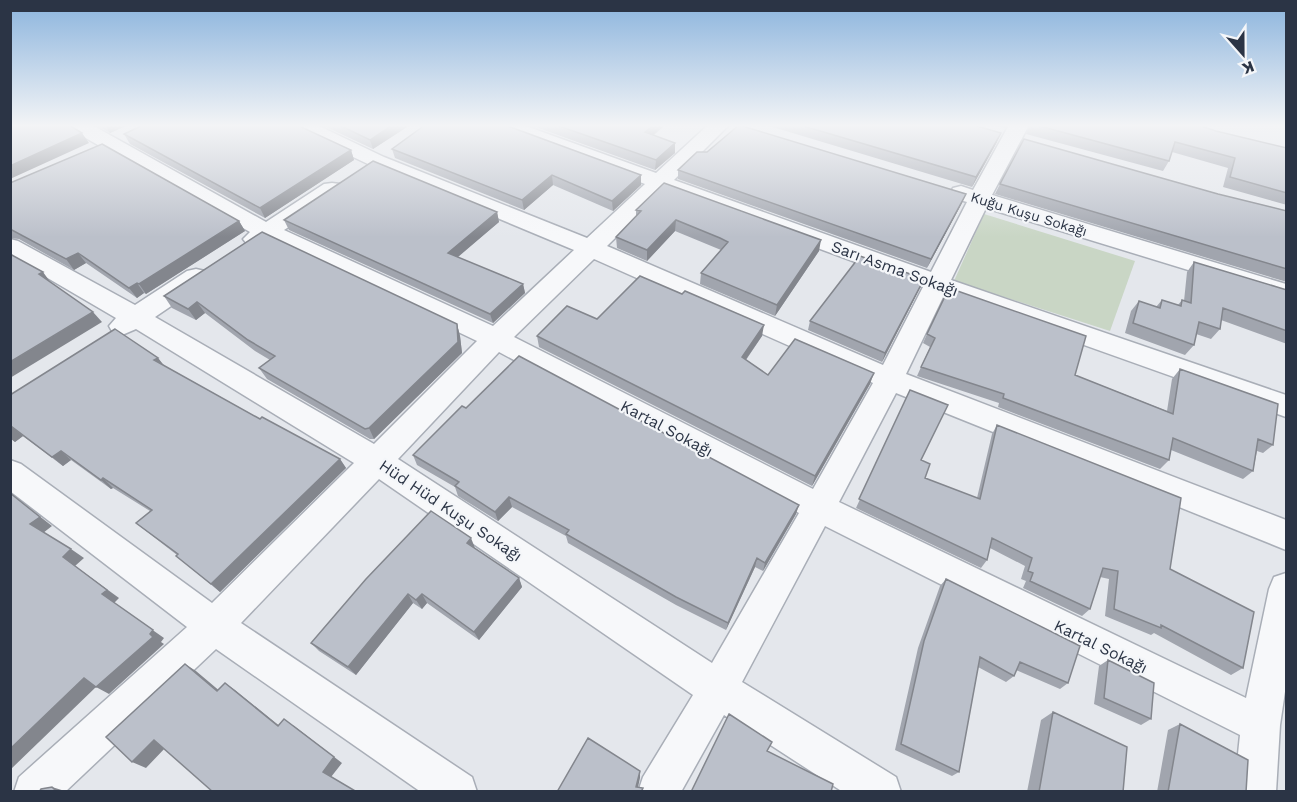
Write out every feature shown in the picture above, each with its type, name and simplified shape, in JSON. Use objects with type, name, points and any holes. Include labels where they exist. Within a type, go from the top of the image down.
[{"type":"street","name":"Kartal Sokağı","points":[[144,162],[266,231],[496,339],[818,507],[1260,725]]},
{"type":"street","points":[[349,162],[360,171],[590,248],[890,379],[1287,535]]},
{"type":"street","points":[[107,335],[373,162]]},
{"type":"street","name":"Sarı Asma Sokağı","points":[[609,162],[938,284],[1287,406]]},
{"type":"street","points":[[34,792],[214,626],[496,339],[680,162]]},
{"type":"street","points":[[658,792],[718,689],[890,379],[979,199],[1000,162]]},
{"type":"street","name":"Kuğu Kuşu Sokağı","points":[[946,189],[1287,292]]},
{"type":"street","name":"Hüd Hüd Kuşu Sokağı","points":[[10,246],[135,317],[377,461],[718,689],[881,792]]},
{"type":"street","points":[[10,473],[214,626],[457,792]]},
{"type":"street","points":[[1255,792],[1260,725],[1283,639],[1287,590]]},
{"type":"green space","points":[[984,214],[1135,261],[1110,331],[954,281]]},
{"type":"building","points":[[59,162],[135,162],[239,221],[129,288],[78,253],[66,259],[10,229],[10,183]]},
{"type":"building","points":[[176,162],[332,162],[260,208]]},
{"type":"building","points":[[371,162],[376,162],[497,212],[448,253],[523,284],[490,314],[284,220]]},
{"type":"building","points":[[426,162],[607,162],[641,175],[612,201],[552,175],[522,200]]},
{"type":"building","points":[[686,162],[862,162],[966,194],[931,259],[678,170]]},
{"type":"building","points":[[927,162],[984,162],[976,177]]},
{"type":"building","points":[[1012,162],[1107,162],[1287,211],[1287,269],[1000,184]]},
{"type":"building","points":[[1234,162],[1287,162],[1287,193],[1230,177]]},
{"type":"building","points":[[664,183],[821,240],[777,305],[701,273],[728,242],[720,238],[676,220],[647,250],[616,237],[641,211],[636,210]]},
{"type":"building","points":[[262,232],[457,324],[458,342],[369,428],[365,429],[259,368],[275,356],[248,340],[197,302],[188,309],[164,296]]},
{"type":"building","points":[[10,254],[43,272],[39,274],[93,312],[10,362]]},
{"type":"building","points":[[860,256],[924,279],[885,353],[810,321]]},
{"type":"building","points":[[1194,262],[1287,290],[1287,331],[1223,308],[1220,329],[1199,322],[1194,345],[1133,323],[1139,301],[1160,308],[1162,300],[1181,306],[1182,300],[1191,303]]},
{"type":"building","points":[[640,276],[682,294],[685,291],[764,325],[742,357],[768,375],[795,339],[874,373],[815,476],[537,336],[567,306],[597,319]]},
{"type":"building","points":[[949,288],[1086,336],[1075,375],[1173,414],[1180,369],[1278,404],[1273,445],[1258,439],[1253,471],[1173,438],[1169,460],[1003,398],[1004,394],[921,367],[935,338],[927,334]]},
{"type":"building","points":[[115,329],[158,358],[154,360],[260,419],[262,417],[340,459],[211,584],[176,556],[178,554],[136,523],[152,510],[103,478],[101,480],[61,451],[52,457],[12,427],[10,428],[10,395]]},
{"type":"building","points":[[519,356],[799,505],[765,563],[757,558],[728,623],[676,597],[566,534],[569,530],[509,497],[495,512],[455,486],[459,482],[413,455],[462,406],[466,408]]},
{"type":"building","points":[[910,390],[948,405],[921,460],[930,464],[925,478],[980,499],[997,425],[1181,498],[1170,569],[1254,612],[1243,668],[1161,625],[1161,628],[1114,609],[1118,571],[1103,568],[1090,609],[1030,581],[1033,573],[1028,571],[1032,558],[992,538],[987,560],[859,499]]},
{"type":"building","points":[[10,493],[40,517],[30,524],[71,549],[63,557],[107,590],[102,594],[153,630],[150,634],[153,637],[96,687],[84,678],[10,749]]},
{"type":"building","points":[[431,511],[471,538],[467,543],[519,578],[474,632],[422,594],[416,600],[408,594],[348,667],[311,643],[366,579]]},
{"type":"building","points":[[946,579],[1080,646],[1068,683],[1020,662],[1014,676],[980,657],[959,772],[901,744],[924,641]]},
{"type":"building","points":[[1108,660],[1154,683],[1151,719],[1104,698]]},
{"type":"building","points":[[185,664],[217,691],[225,683],[278,726],[284,719],[334,757],[323,772],[357,792],[213,792],[154,740],[132,762],[106,737]]},
{"type":"building","points":[[1053,712],[1127,747],[1123,792],[1039,792]]},
{"type":"building","points":[[729,714],[772,742],[767,751],[833,784],[831,792],[691,792]]},
{"type":"building","points":[[1180,724],[1248,760],[1246,792],[1168,792]]},
{"type":"building","points":[[588,738],[640,771],[636,787],[643,788],[641,792],[557,792]]},
{"type":"building","points":[[52,787],[57,792],[39,792],[41,789]]}]
